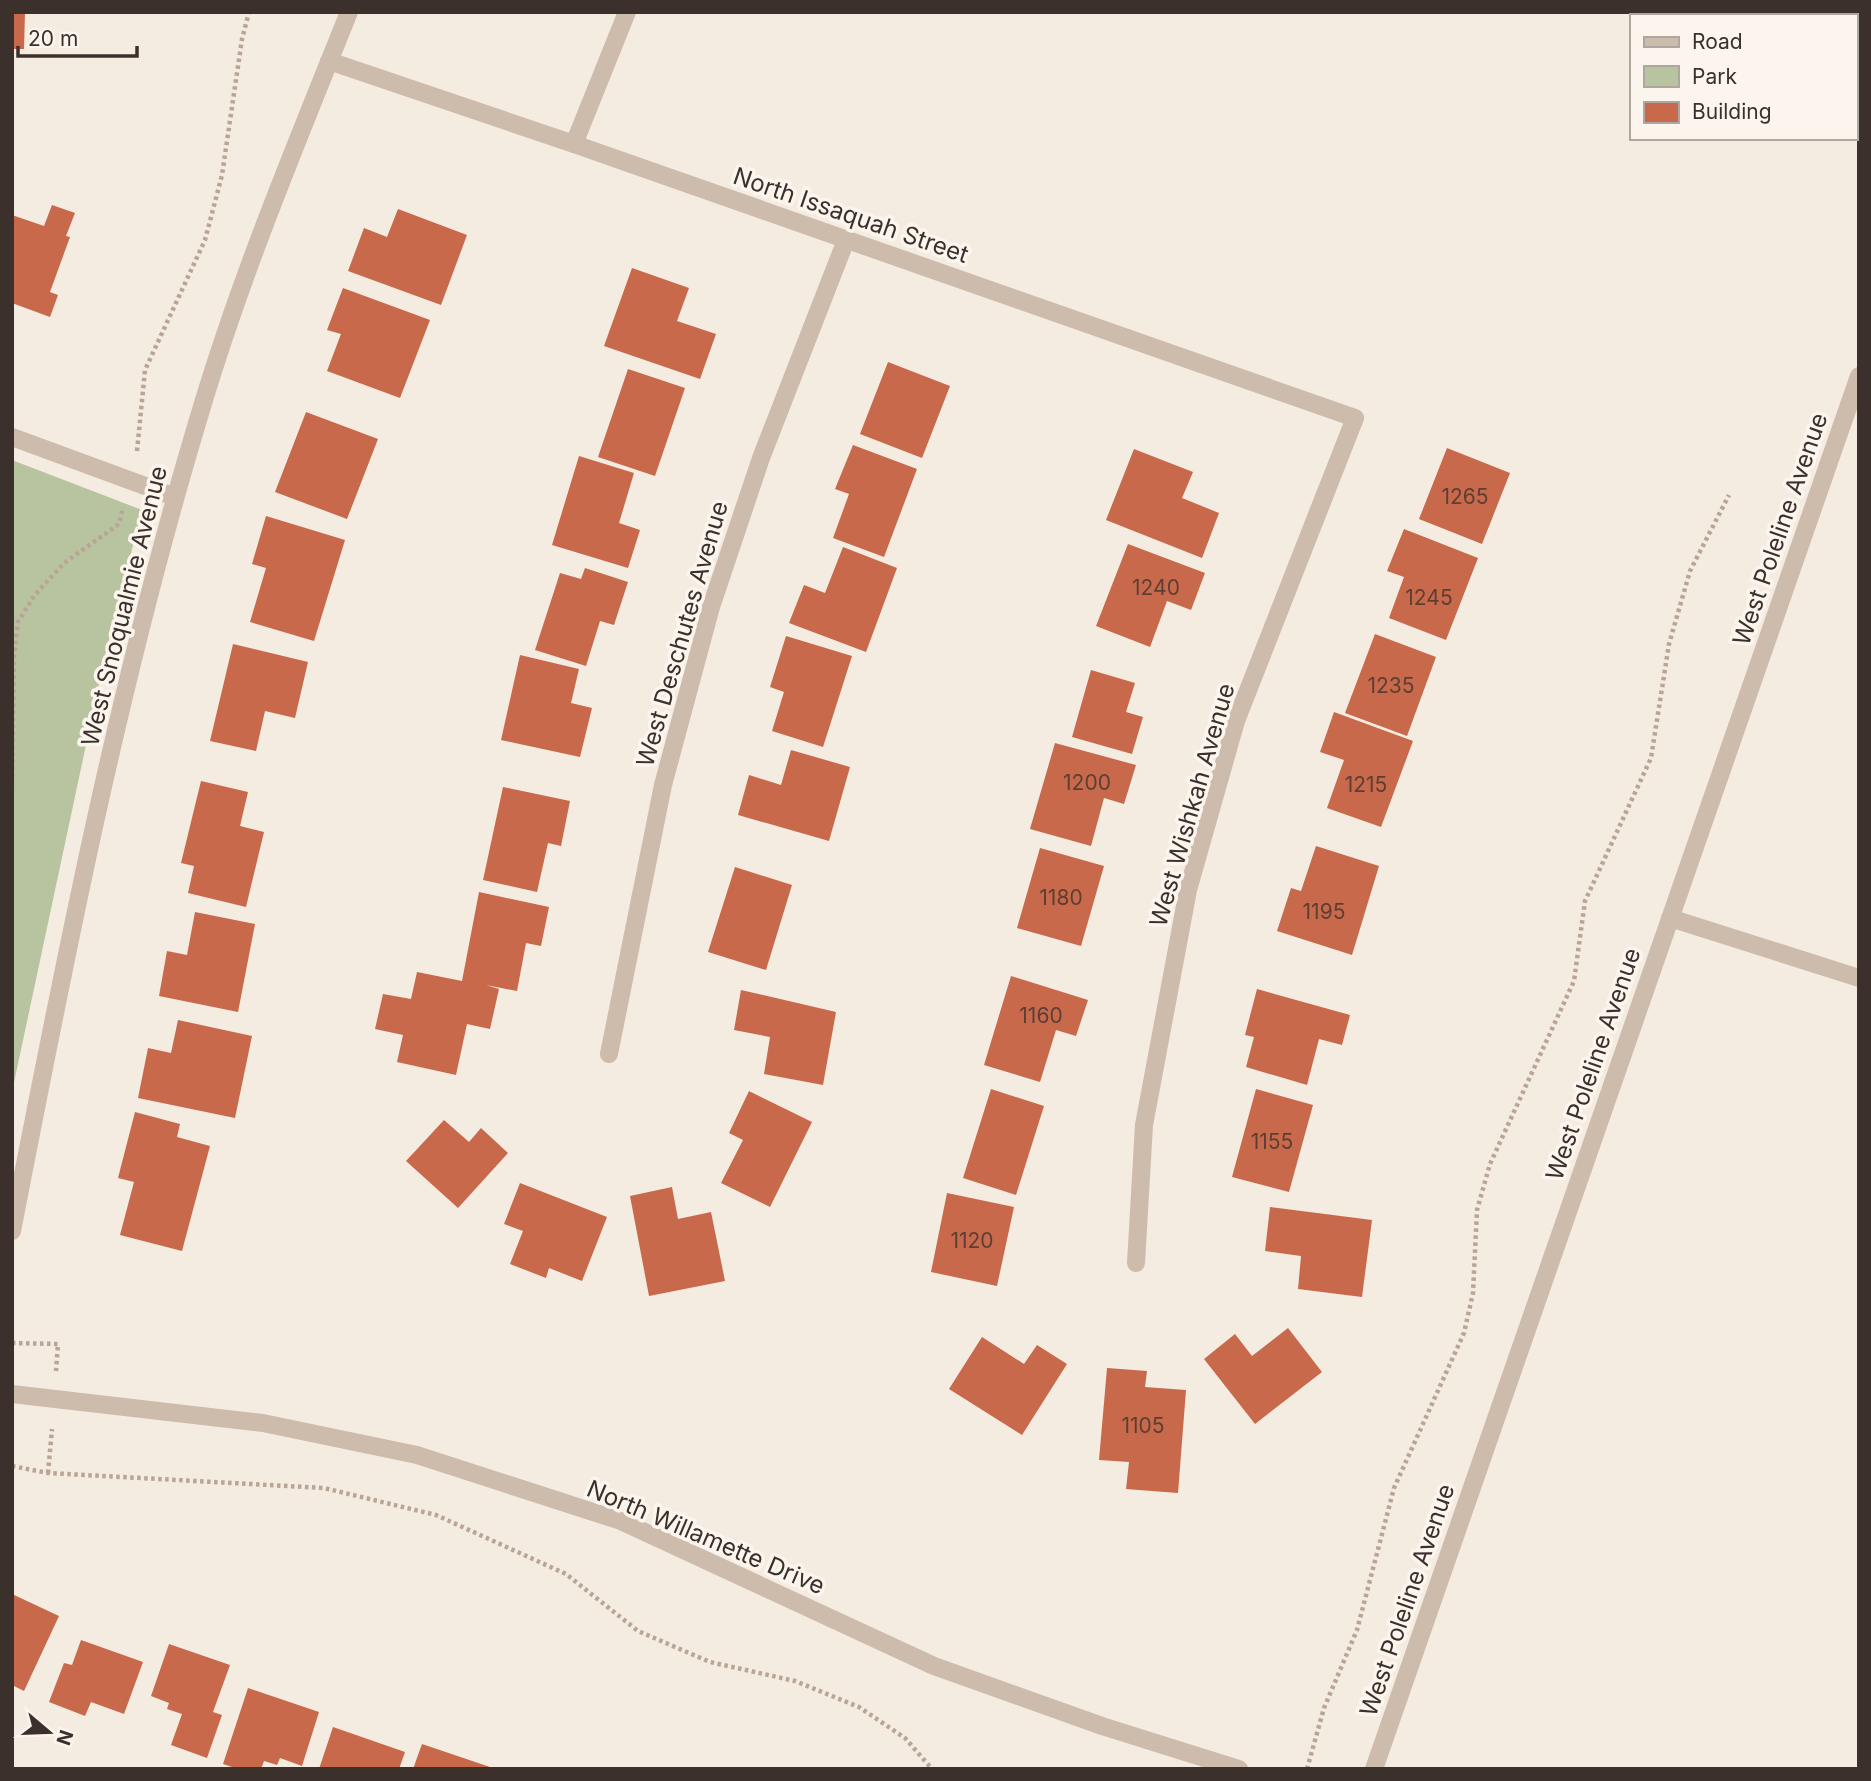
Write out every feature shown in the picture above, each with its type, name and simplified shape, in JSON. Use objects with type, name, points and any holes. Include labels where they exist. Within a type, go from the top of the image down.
[{"type":"street","name":"West Snoqualmie Avenue","points":[[12,1231],[80,880],[175,497],[205,396],[245,281],[349,12]]},
{"type":"street","points":[[574,144],[627,12]]},
{"type":"street","name":"North Issaquah Street","points":[[329,61],[574,144],[1355,418]]},
{"type":"street","name":"West Deschutes Avenue","points":[[609,1054],[663,785],[710,607],[761,458],[846,240]]},
{"type":"street","name":"West Poleline Avenue","points":[[1374,1769],[1859,376]]},
{"type":"street","name":"West Wishkah Avenue","points":[[1136,1263],[1144,1125],[1188,890],[1236,721],[1355,418]]},
{"type":"street","points":[[12,436],[175,497]]},
{"type":"street","points":[[1670,918],[1859,978]]},
{"type":"street","name":"North Willamette Drive","points":[[12,1394],[263,1423],[417,1455],[621,1521],[934,1666],[1102,1726],[1239,1769]]},
{"type":"path","points":[[12,791],[14,656],[18,622],[34,596],[64,563],[118,524],[140,438],[145,369],[205,240],[222,175],[242,39],[249,12]]},
{"type":"path","points":[[1307,1769],[1324,1707],[1357,1630],[1394,1488],[1464,1334],[1473,1293],[1477,1210],[1490,1164],[1574,981],[1585,901],[1651,758],[1669,643],[1690,571],[1729,495]]},
{"type":"path","points":[[12,1466],[48,1473],[324,1488],[436,1515],[566,1574],[638,1631],[710,1662],[795,1681],[859,1707],[905,1738],[932,1769]]},
{"type":"green space","points":[[12,460],[142,510],[106,651],[12,1092]]},
{"type":"building","points":[[12,12],[25,12],[24,49],[12,49]]},
{"type":"building","points":[[52,205],[75,213],[66,236],[70,237],[50,292],[58,295],[50,317],[12,303],[12,215],[44,226]]},
{"type":"building","points":[[398,209],[467,235],[441,305],[348,271],[364,228],[387,237]]},
{"type":"building","points":[[632,268],[689,288],[677,321],[716,334],[700,379],[604,346]]},
{"type":"building","points":[[343,288],[430,320],[400,398],[327,371],[341,334],[327,330]]},
{"type":"building","points":[[888,362],[950,386],[922,458],[860,434]]},
{"type":"building","points":[[628,369],[685,388],[655,476],[598,457]]},
{"type":"building","points":[[306,412],[378,439],[347,519],[275,492]]},
{"type":"building","points":[[853,445],[917,469],[884,557],[833,538],[849,494],[835,489]]},
{"type":"building","points":[[1447,448],[1510,473],[1482,544],[1419,519]]},
{"type":"building","points":[[1134,449],[1193,472],[1182,498],[1219,513],[1202,558],[1106,520]]},
{"type":"building","points":[[579,456],[634,473],[619,523],[640,530],[628,568],[552,545]]},
{"type":"building","points":[[266,516],[345,540],[314,641],[250,622],[266,568],[252,564]]},
{"type":"building","points":[[1404,529],[1478,558],[1446,640],[1389,618],[1404,577],[1387,571]]},
{"type":"building","points":[[1128,544],[1205,573],[1191,610],[1167,601],[1150,647],[1096,626]]},
{"type":"building","points":[[843,547],[897,568],[866,652],[789,623],[804,585],[825,593]]},
{"type":"building","points":[[585,568],[628,582],[614,625],[600,621],[586,666],[535,650],[560,573],[581,579]]},
{"type":"building","points":[[1375,634],[1436,657],[1407,736],[1345,713]]},
{"type":"building","points":[[786,636],[852,656],[823,747],[772,731],[784,692],[770,687]]},
{"type":"building","points":[[233,644],[308,662],[295,718],[265,711],[256,751],[210,741]]},
{"type":"building","points":[[520,655],[579,669],[571,703],[592,708],[580,757],[501,740]]},
{"type":"building","points":[[1091,670],[1135,683],[1126,712],[1143,717],[1132,754],[1072,737]]},
{"type":"building","points":[[1334,712],[1413,741],[1381,827],[1327,808],[1344,760],[1320,752]]},
{"type":"building","points":[[1055,743],[1136,765],[1124,804],[1104,798],[1091,846],[1030,829]]},
{"type":"building","points":[[791,750],[850,767],[829,841],[738,815],[749,775],[781,785]]},
{"type":"building","points":[[201,781],[248,792],[240,826],[264,832],[246,907],[188,893],[194,866],[181,863]]},
{"type":"building","points":[[503,787],[570,801],[561,846],[548,843],[537,892],[483,880]]},
{"type":"building","points":[[1316,846],[1379,866],[1352,955],[1277,931],[1291,888],[1301,891]]},
{"type":"building","points":[[1040,848],[1104,866],[1081,946],[1017,928]]},
{"type":"building","points":[[735,867],[792,885],[766,970],[708,952]]},
{"type":"building","points":[[479,892],[549,907],[541,946],[526,943],[517,991],[486,985],[499,989],[490,1029],[467,1024],[456,1075],[397,1062],[403,1035],[375,1029],[383,994],[411,999],[417,972],[462,981]]},
{"type":"building","points":[[195,912],[255,924],[238,1012],[159,996],[167,951],[187,955]]},
{"type":"building","points":[[1011,976],[1088,1000],[1076,1036],[1056,1030],[1040,1082],[984,1065]]},
{"type":"building","points":[[1257,989],[1350,1015],[1342,1045],[1319,1039],[1307,1085],[1246,1067],[1254,1037],[1245,1035]]},
{"type":"building","points":[[741,990],[836,1012],[823,1085],[764,1074],[770,1037],[734,1030]]},
{"type":"building","points":[[178,1020],[252,1036],[235,1118],[138,1098],[148,1048],[171,1053]]},
{"type":"building","points":[[991,1089],[1044,1106],[1016,1195],[963,1178]]},
{"type":"building","points":[[1256,1089],[1313,1105],[1289,1192],[1232,1177]]},
{"type":"building","points":[[749,1091],[812,1122],[770,1207],[721,1183],[743,1140],[729,1133]]},
{"type":"building","points":[[135,1112],[180,1124],[177,1137],[210,1146],[182,1251],[120,1235],[134,1182],[118,1178]]},
{"type":"building","points":[[444,1120],[469,1142],[481,1128],[508,1153],[458,1208],[406,1161]]},
{"type":"building","points":[[520,1183],[607,1217],[582,1281],[549,1268],[546,1278],[510,1264],[523,1231],[504,1224]]},
{"type":"building","points":[[672,1187],[678,1219],[711,1212],[725,1281],[649,1296],[630,1196]]},
{"type":"building","points":[[947,1193],[1014,1207],[997,1286],[931,1272]]},
{"type":"building","points":[[1270,1207],[1372,1220],[1362,1297],[1298,1289],[1301,1256],[1265,1251]]},
{"type":"building","points":[[1288,1328],[1322,1372],[1255,1424],[1204,1359],[1235,1334],[1252,1356]]},
{"type":"building","points":[[982,1337],[1024,1364],[1037,1345],[1067,1364],[1022,1435],[949,1389]]},
{"type":"building","points":[[1107,1368],[1147,1371],[1145,1387],[1186,1390],[1178,1493],[1126,1489],[1129,1462],[1099,1460]]},
{"type":"building","points":[[12,1594],[59,1616],[24,1691],[12,1685]]},
{"type":"building","points":[[81,1640],[143,1662],[124,1714],[91,1702],[85,1716],[49,1702],[64,1663],[72,1665]]},
{"type":"building","points":[[169,1644],[230,1665],[213,1712],[222,1715],[207,1758],[171,1745],[182,1714],[167,1709],[169,1703],[151,1696]]},
{"type":"building","points":[[248,1688],[319,1712],[302,1766],[280,1758],[277,1765],[264,1761],[261,1769],[238,1769],[223,1764]]},
{"type":"building","points":[[333,1727],[405,1752],[399,1769],[319,1769]]},
{"type":"building","points":[[422,1744],[493,1768],[493,1769],[413,1769]]}]
